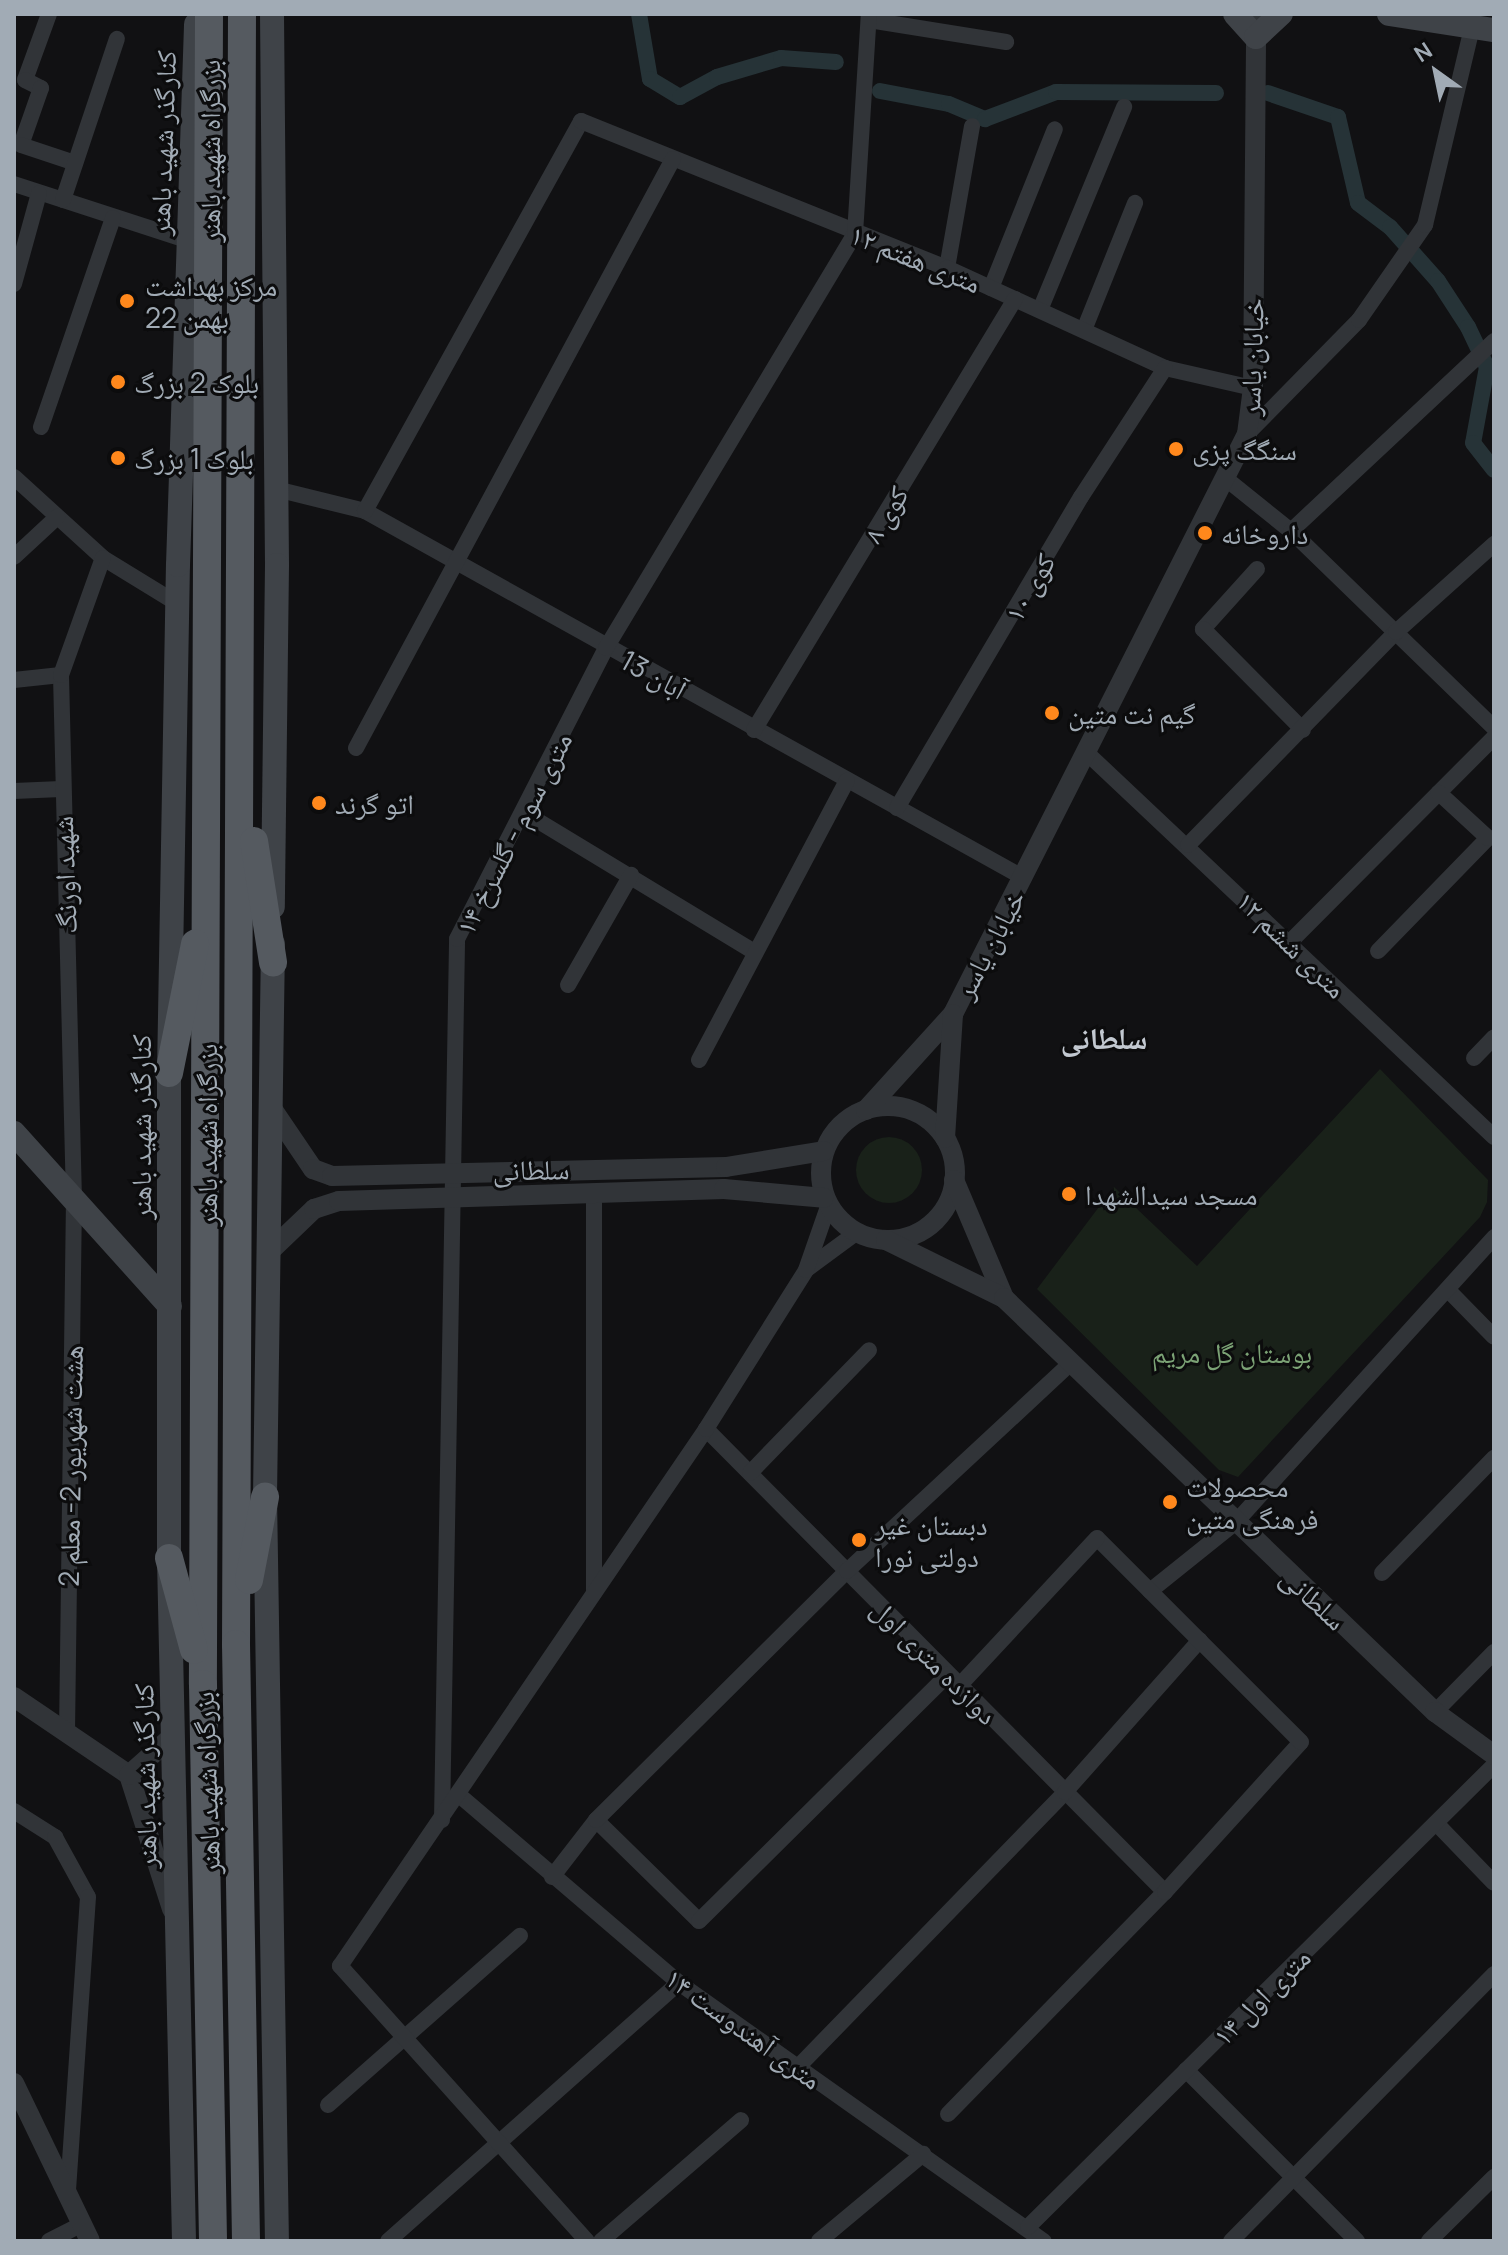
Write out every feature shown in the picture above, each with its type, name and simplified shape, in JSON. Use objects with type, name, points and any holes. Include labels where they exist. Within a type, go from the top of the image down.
[{"type":"highway","name":"بزرگراه شهید باهنر","points":[[200,17],[208,880],[203,1684],[213,2241]]},
{"type":"highway","name":"بزرگراه شهید باهنر","points":[[246,2241],[236,1644],[249,19]]},
{"type":"highway","points":[[241,762],[273,963]]},
{"type":"highway","points":[[169,1073],[208,880]]},
{"type":"highway","points":[[236,1644],[265,1497]]},
{"type":"highway","points":[[169,1558],[203,1684]]},
{"type":"main road","points":[[272,14],[276,489],[265,1497],[277,2241]]},
{"type":"main road","points":[[272,43],[279,14]]},
{"type":"main road","points":[[1235,14],[1256,26],[1281,14]]},
{"type":"main road","points":[[1389,14],[1483,28]]},
{"type":"main road","name":"کنارگذر شهید باهنر","points":[[184,2241],[169,1558],[169,1073],[178,604],[189,241],[200,17]]},
{"type":"main road","points":[[249,19],[272,43]]},
{"type":"main road","points":[[14,1133],[170,1306]]},
{"type":"street","points":[[49,14],[25,80],[41,88],[21,145],[75,163]]},
{"type":"street","points":[[855,234],[869,17],[1006,42]]},
{"type":"street","name":"خیابان یاسر","points":[[866,1110],[953,1014],[1088,754],[1247,434],[1253,388],[1256,26]]},
{"type":"street","points":[[1247,434],[1359,320],[1425,225],[1483,28]]},
{"type":"street","points":[[63,200],[117,39]]},
{"type":"street","points":[[1040,310],[1124,107]]},
{"type":"street","name":"۱۲ متری هفتم","points":[[365,511],[581,121],[855,234],[947,268],[1165,368],[1253,388]]},
{"type":"street","points":[[947,268],[972,126]]},
{"type":"street","points":[[991,288],[1055,129]]},
{"type":"street","points":[[356,748],[458,568],[673,159]]},
{"type":"street","points":[[14,184],[189,241]]},
{"type":"street","points":[[14,284],[39,193]]},
{"type":"street","points":[[1084,330],[1135,203]]},
{"type":"street","points":[[41,427],[113,218]]},
{"type":"street","name":"۱۴ متری سوم - گلسرخ","points":[[451,1197],[457,939],[525,813],[606,648],[855,234]]},
{"type":"street","name":"کوی ۸","points":[[754,730],[1015,299]]},
{"type":"street","points":[[1291,531],[1494,341]]},
{"type":"street","name":"کوی ۱۰","points":[[897,808],[1081,497],[1165,368]]},
{"type":"street","points":[[14,477],[103,558],[178,604]]},
{"type":"street","points":[[1225,478],[1291,531],[1494,728]]},
{"type":"street","name":"13 آبان","points":[[276,489],[365,511],[458,568],[1024,878]]},
{"type":"street","points":[[14,557],[57,517]]},
{"type":"street","points":[[1188,845],[1396,632],[1494,544]]},
{"type":"street","name":"شهید اورنگ","points":[[74,1200],[61,789],[61,675],[103,558]]},
{"type":"street","points":[[1257,569],[1203,629],[1303,730]]},
{"type":"street","points":[[14,680],[61,675]]},
{"type":"street","points":[[1290,942],[1494,737]]},
{"type":"street","name":"۱۲ متری ششم","points":[[1088,754],[1188,845],[1494,1137]]},
{"type":"street","points":[[699,1060],[753,951],[847,781]]},
{"type":"street","points":[[14,791],[61,789]]},
{"type":"street","points":[[1378,951],[1488,838],[1439,793]]},
{"type":"street","points":[[525,813],[753,951]]},
{"type":"street","points":[[568,985],[631,875]]},
{"type":"street","name":"خیابان یاسر","points":[[945,1138],[953,1014]]},
{"type":"street","points":[[1474,1058],[1494,1037]]},
{"type":"street","points":[[587,2241],[340,1966],[706,1429],[806,1270],[826,1202],[820,1174],[824,1151],[835,1131],[866,1110],[899,1106],[921,1114],[945,1138],[954,1180],[1004,1298]]},
{"type":"street","name":"سلطانی","points":[[271,1107],[313,1169],[332,1176],[450,1170],[726,1167],[824,1151]]},
{"type":"street","points":[[886,1240],[923,1231],[941,1216],[954,1180]]},
{"type":"street","name":"سلطانی","points":[[270,1251],[314,1209],[339,1201],[724,1189],[826,1202]]},
{"type":"street","points":[[594,1193],[594,1593]]},
{"type":"street","points":[[442,1820],[451,1197]]},
{"type":"street","name":"هشت شهریور 2- معلم 2","points":[[67,1733],[74,1200]]},
{"type":"street","points":[[826,1202],[856,1233],[886,1240],[1004,1298]]},
{"type":"street","points":[[806,1270],[856,1233]]},
{"type":"street","points":[[1150,1591],[1235,1523],[1449,1291],[1494,1237]]},
{"type":"street","points":[[1449,1291],[1494,1337]]},
{"type":"street","name":"سلطانی","points":[[1004,1298],[1069,1365],[1435,1712],[1494,1755]]},
{"type":"street","points":[[750,1473],[869,1350]]},
{"type":"street","points":[[552,1877],[596,1820],[847,1571],[1069,1365]]},
{"type":"street","name":"دوازده متری اول","points":[[706,1429],[1165,1892]]},
{"type":"street","points":[[1382,1573],[1494,1458]]},
{"type":"street","points":[[596,1820],[699,1921],[954,1680],[1097,1538],[1301,1742],[1165,1892],[948,2114]]},
{"type":"street","points":[[796,2069],[1065,1792],[1200,1640]]},
{"type":"street","points":[[1435,1712],[1494,1652]]},
{"type":"street","points":[[14,1697],[129,1775],[177,1924]]},
{"type":"street","points":[[129,1775],[173,1736]]},
{"type":"street","name":"۱۴ متری اول","points":[[1028,2227],[1494,1765]]},
{"type":"street","name":"۱۴ متری آهندوست","points":[[459,1795],[679,1983],[796,2069],[923,2154],[1044,2241]]},
{"type":"street","points":[[14,1811],[55,1837],[88,1897],[68,2193]]},
{"type":"street","points":[[1436,1823],[1494,1883]]},
{"type":"street","points":[[328,2105],[520,1936]]},
{"type":"street","points":[[1231,2241],[1494,1974]]},
{"type":"street","points":[[388,2241],[679,1983]]},
{"type":"street","points":[[1186,2070],[1357,2241]]},
{"type":"street","points":[[14,2083],[86,2232],[49,2241]]},
{"type":"street","points":[[601,2241],[741,2120]]},
{"type":"street","points":[[819,2241],[923,2154]]},
{"type":"street","points":[[1429,2241],[1494,2177]]},
{"type":"green space","name":"بوستان گل مریم","points":[[1380,1069],[1488,1180],[1487,1202],[1480,1217],[1238,1477],[1219,1470],[1037,1289],[1114,1187],[1197,1266]]},
{"type":"green space","points":[[882,1137],[896,1137],[908,1142],[917,1151],[922,1170],[920,1183],[913,1194],[896,1203],[882,1203],[870,1198],[861,1189],[856,1177],[856,1163],[861,1151],[870,1142]]},
{"type":"waterway","points":[[639,14],[650,79],[680,97],[717,77],[781,58],[836,62]]},
{"type":"waterway","points":[[880,91],[949,104],[985,119],[1056,92],[1216,93]]},
{"type":"waterway","points":[[1268,93],[1338,117],[1358,203],[1390,227],[1438,281],[1468,327],[1487,367],[1473,443],[1494,470]]},
{"type":"place","name":"مرکز بهداشت 22 بهمن","points":[[127,301]]},
{"type":"place","name":"بلوک 2 بزرگ","points":[[118,382]]},
{"type":"place","name":"سنگگ پزی","points":[[1176,449]]},
{"type":"place","name":"بلوک 1 بزرگ","points":[[118,458]]},
{"type":"place","name":"داروخانه","points":[[1205,533]]},
{"type":"place","name":"گیم نت متین","points":[[1052,713]]},
{"type":"place","name":"اتو گرند","points":[[319,803]]},
{"type":"place","name":"مسجد سیدالشهدا","points":[[1069,1194]]},
{"type":"place","name":"محصولات فرهنگی متین","points":[[1170,1502]]},
{"type":"place","name":"دبستان غیر دولتی نورا","points":[[859,1540]]},
{"type":"district","name":"سلطانی","points":[[1104,1038]]}]
